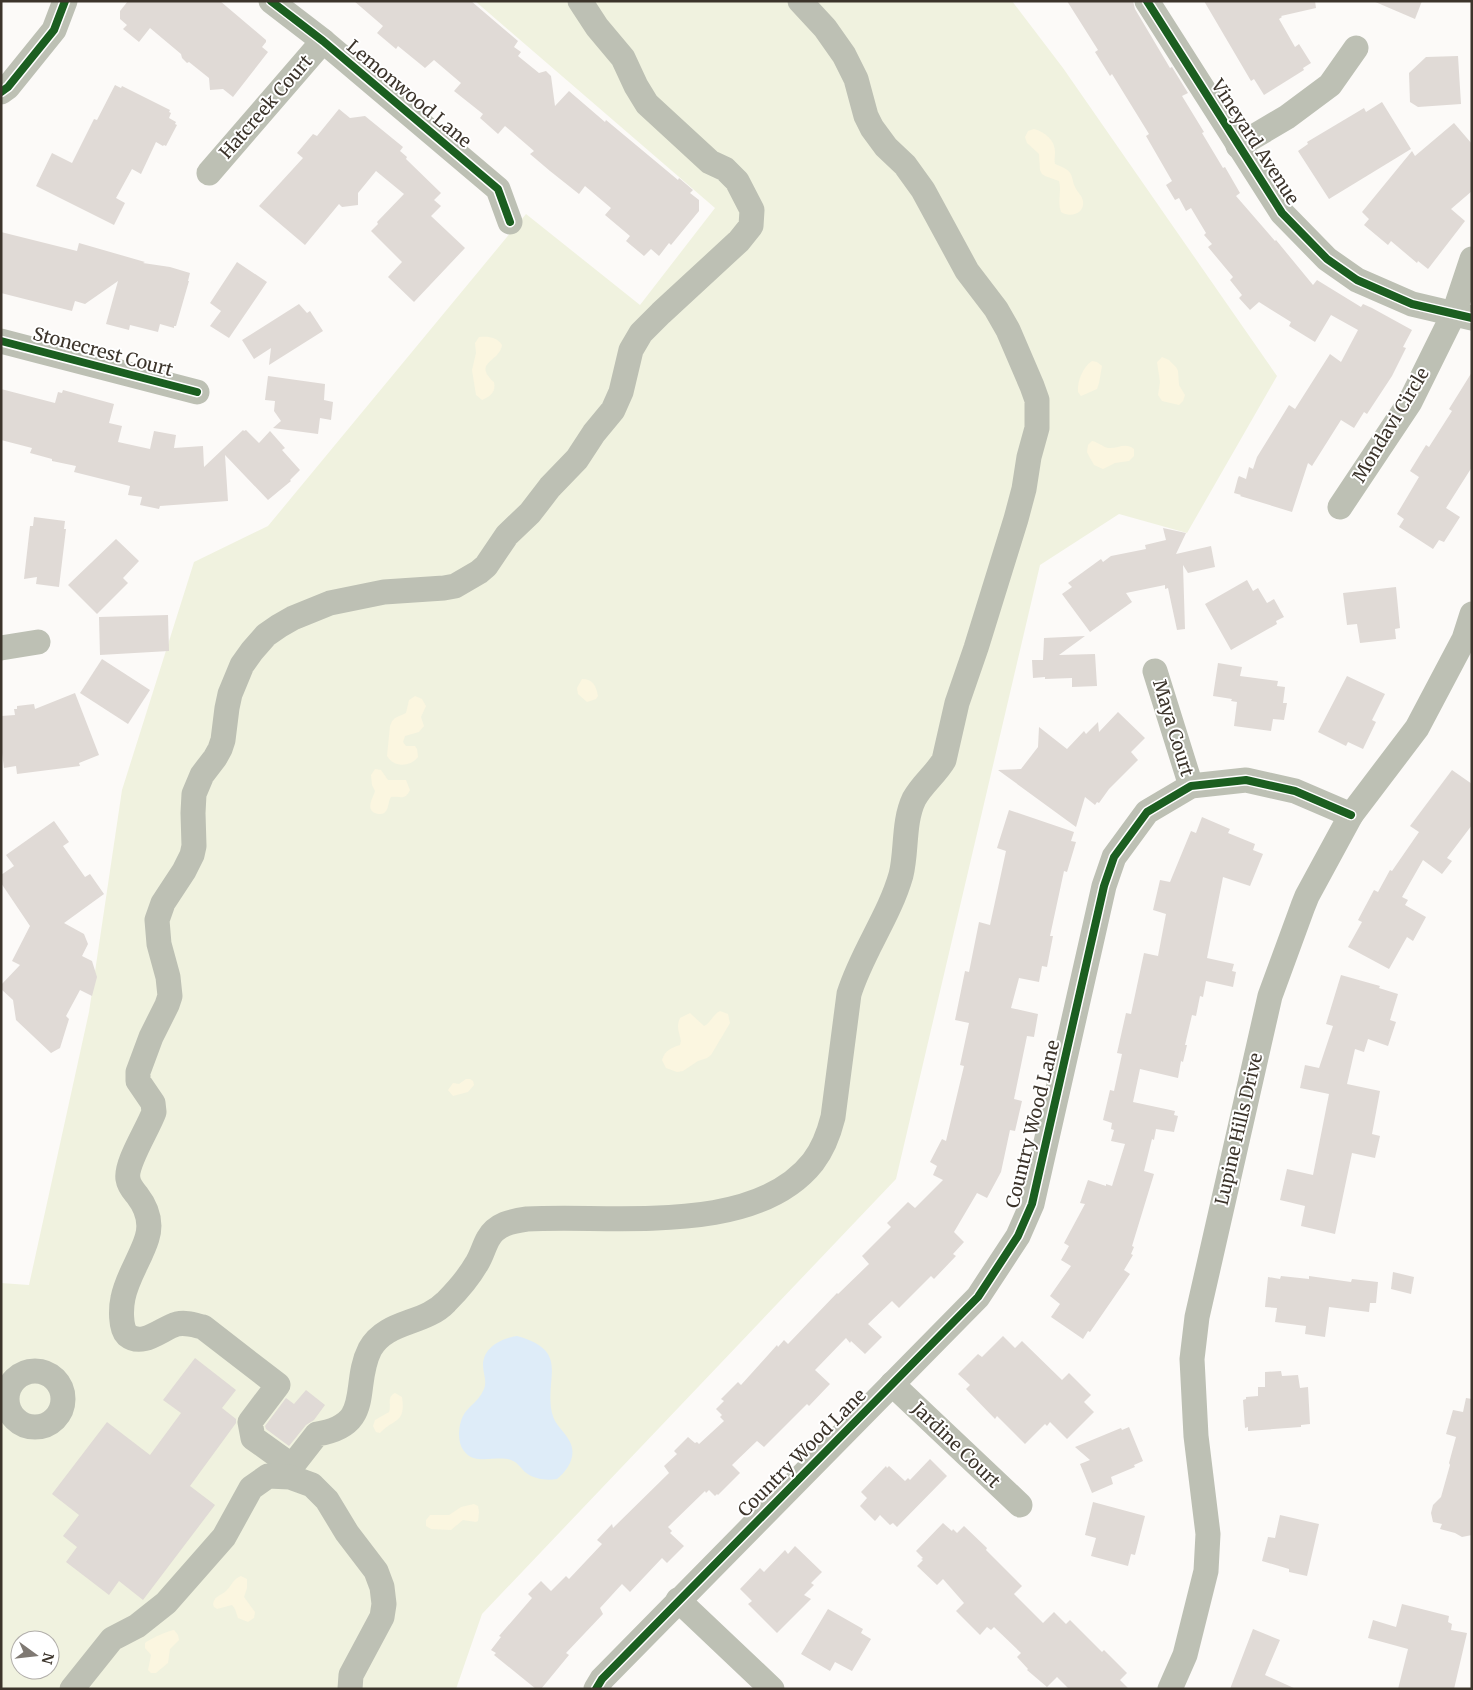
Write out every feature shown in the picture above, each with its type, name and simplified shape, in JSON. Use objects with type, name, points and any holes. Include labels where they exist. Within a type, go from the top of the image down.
[{"type":"street","points":[[1,92],[8,87],[54,30],[65,1]]},
{"type":"street","name":"Lemonwood Lane","points":[[272,1],[498,189],[510,222]]},
{"type":"street","points":[[580,1],[597,27],[623,58],[636,86],[648,104],[710,162],[725,169],[737,181],[752,210],[751,226],[739,241],[660,313],[642,333],[631,350],[621,392],[613,410],[596,429],[577,459],[550,487],[530,513],[507,536],[486,566],[479,572],[455,586],[384,592],[330,603],[293,618],[279,626],[266,635],[252,651],[242,665],[230,694],[220,749],[202,775],[194,794],[194,846],[189,862],[162,903],[157,920],[159,944],[168,977],[170,996],[138,1072],[138,1081],[153,1103],[154,1112],[129,1166],[127,1178],[130,1187],[146,1207],[149,1220],[148,1234],[143,1250],[122,1298],[123,1328],[127,1335],[146,1339],[168,1327],[179,1324],[203,1327],[278,1385],[250,1422],[253,1438],[292,1466],[317,1434],[328,1432],[346,1424],[354,1415],[359,1402],[365,1363],[378,1338],[388,1330],[430,1315],[445,1304],[471,1273],[489,1237],[498,1227],[510,1221],[527,1219],[688,1216],[741,1206],[773,1194],[802,1172],[817,1156],[829,1131],[833,1117],[845,1024],[854,976],[888,908],[901,875],[913,801],[944,760],[957,703],[1016,519],[1024,489],[1029,458],[1038,428],[1038,414],[1037,400],[1032,386],[1008,330],[996,309],[967,271],[923,190],[905,165],[886,147],[872,128],[863,109],[856,79],[844,55],[825,28],[800,1]]},
{"type":"street","name":"Vineyard Avenue","points":[[1147,1],[1282,213],[1327,259],[1357,280],[1412,304],[1463,315]]},
{"type":"street","name":"Hatcreek Court","points":[[209,173],[323,42]]},
{"type":"street","points":[[1238,146],[1287,118],[1330,85],[1356,48]]},
{"type":"street","name":"Mondavi Circle","points":[[1340,507],[1410,402],[1463,315],[1472,259]]},
{"type":"street","name":"Stonecrest Court","points":[[1,341],[197,392]]},
{"type":"street","name":"Lupine Hills Drive","points":[[1170,1689],[1185,1655],[1206,1571],[1208,1534],[1196,1436],[1192,1359],[1197,1317],[1270,996],[1307,896],[1351,815],[1417,728],[1464,639],[1472,614]]},
{"type":"street","points":[[1,648],[38,642]]},
{"type":"street","name":"Maya Court","points":[[1155,671],[1191,786]]},
{"type":"street","name":"Country Wood Lane","points":[[596,1689],[602,1679],[678,1600],[978,1297],[1018,1236],[1032,1204],[1104,886],[1114,857],[1147,812],[1191,786],[1246,780],[1295,791],[1351,815]]},
{"type":"street","name":"Jardine Court","points":[[892,1384],[1020,1505]]},
{"type":"street","points":[[72,1689],[112,1639],[137,1626],[166,1603],[224,1537],[251,1488],[268,1476],[290,1477],[312,1485],[327,1500],[347,1533],[376,1571],[382,1587],[384,1604],[382,1618],[351,1675],[350,1689]]},
{"type":"street","points":[[678,1600],[772,1689]]},
{"type":"green space","points":[[475,1],[1012,1],[1063,68],[1277,376],[1187,533],[1119,514],[1040,565],[896,1179],[482,1614],[456,1689],[1,1689],[1,1283],[29,1285],[89,1012],[122,790],[194,562],[268,526],[526,214],[640,305],[715,208]]},
{"type":"sand","points":[[1034,129],[1042,132],[1051,140],[1055,148],[1055,164],[1068,171],[1082,197],[1082,209],[1076,214],[1069,215],[1061,212],[1059,181],[1045,176],[1040,170],[1039,154],[1027,143],[1025,137],[1028,131]]},
{"type":"sand","points":[[479,337],[498,340],[502,345],[497,355],[486,366],[488,375],[494,382],[494,385],[490,395],[482,400],[476,395],[472,370],[476,353],[475,343]]},
{"type":"sand","points":[[1162,357],[1169,360],[1178,371],[1179,385],[1185,395],[1179,405],[1162,401],[1158,395],[1160,382],[1157,362]]},
{"type":"sand","points":[[1092,361],[1102,366],[1099,383],[1097,389],[1081,396],[1078,392],[1080,379],[1083,371]]},
{"type":"sand","points":[[1092,441],[1108,448],[1131,447],[1134,449],[1134,456],[1129,461],[1115,463],[1103,469],[1094,465],[1087,452],[1088,445]]},
{"type":"sand","points":[[582,679],[589,680],[593,684],[598,696],[596,699],[587,702],[578,694],[577,688]]},
{"type":"sand","points":[[415,696],[422,699],[426,706],[421,717],[424,726],[419,732],[405,736],[403,742],[406,746],[415,746],[418,757],[407,764],[394,763],[387,756],[390,726],[395,718],[406,713],[409,700]]},
{"type":"sand","points":[[375,769],[381,770],[388,780],[406,780],[410,790],[404,797],[391,797],[386,811],[382,814],[374,812],[370,807],[375,791],[371,775]]},
{"type":"sand","points":[[720,1011],[728,1014],[730,1023],[711,1055],[683,1071],[677,1072],[666,1068],[662,1060],[665,1054],[671,1048],[680,1045],[678,1027],[680,1018],[690,1013],[704,1026]]},
{"type":"sand","points":[[466,1079],[473,1081],[474,1085],[468,1092],[453,1096],[448,1090],[453,1083],[459,1084]]},
{"type":"sand","points":[[395,1393],[402,1397],[402,1412],[398,1420],[380,1433],[376,1432],[373,1426],[375,1420],[389,1412],[390,1399]]},
{"type":"sand","points":[[474,1504],[478,1506],[479,1512],[478,1521],[476,1522],[463,1520],[451,1530],[431,1529],[426,1526],[426,1520],[430,1515],[449,1515],[461,1507]]},
{"type":"sand","points":[[241,1576],[247,1579],[244,1597],[255,1612],[254,1618],[248,1622],[238,1618],[232,1605],[217,1609],[213,1604],[217,1597],[227,1590],[234,1580]]},
{"type":"sand","points":[[174,1630],[179,1640],[170,1649],[168,1663],[156,1673],[151,1673],[148,1670],[151,1655],[145,1648],[145,1643],[159,1635]]},
{"type":"shaded area","points":[[517,1336],[534,1342],[544,1349],[550,1357],[552,1367],[550,1400],[552,1413],[572,1447],[572,1457],[568,1467],[557,1479],[545,1480],[536,1478],[525,1472],[517,1463],[511,1460],[474,1458],[464,1451],[460,1442],[459,1433],[462,1418],[484,1388],[483,1365],[486,1353],[494,1344]]},
{"type":"building","points":[[128,1],[220,1],[266,40],[262,47],[268,52],[233,97],[223,89],[210,90],[209,78],[189,62],[187,63],[181,54],[150,28],[139,42],[123,29],[127,25],[120,19],[120,11]]},
{"type":"building","points":[[354,1],[471,1],[518,41],[514,47],[521,52],[518,56],[539,73],[546,71],[551,76],[555,106],[569,91],[605,122],[606,120],[678,180],[679,178],[693,190],[690,193],[699,200],[699,211],[671,245],[669,243],[659,256],[651,249],[644,256],[626,241],[630,236],[605,215],[611,208],[585,186],[579,194],[530,154],[534,151],[505,126],[498,134],[480,118],[483,114],[454,91],[461,83],[434,60],[425,68],[398,46],[396,49],[377,33],[383,26]]},
{"type":"building","points":[[1067,1],[1133,1],[1135,9],[1170,68],[1172,67],[1188,93],[1182,96],[1204,132],[1202,133],[1240,193],[1236,196],[1313,285],[1317,280],[1361,307],[1363,304],[1372,308],[1412,330],[1403,347],[1406,348],[1392,376],[1367,414],[1364,412],[1354,428],[1341,420],[1312,466],[1308,463],[1292,512],[1234,493],[1238,478],[1239,476],[1246,479],[1249,467],[1253,469],[1257,457],[1289,405],[1295,409],[1330,354],[1341,362],[1358,330],[1331,315],[1315,342],[1289,326],[1291,322],[1259,302],[1250,310],[1239,298],[1242,295],[1230,280],[1233,277],[1208,247],[1212,244],[1204,235],[1206,233],[1191,208],[1186,211],[1179,198],[1175,200],[1166,185],[1172,181],[1146,136],[1149,134],[1112,74],[1110,76],[1095,52],[1098,50]]},
{"type":"building","points":[[1204,1],[1315,1],[1316,8],[1281,16],[1279,19],[1295,47],[1299,44],[1311,63],[1303,68],[1304,70],[1264,95],[1254,79],[1251,81]]},
{"type":"building","points":[[1373,1],[1422,1],[1415,19]]},
{"type":"building","points":[[1458,56],[1461,104],[1418,107],[1410,102],[1409,73],[1426,57]]},
{"type":"building","points":[[115,85],[121,88],[122,86],[170,110],[169,118],[176,122],[175,124],[177,125],[166,146],[156,142],[141,174],[132,169],[116,198],[125,203],[114,225],[36,186],[52,153],[72,163],[94,119],[97,120]]},
{"type":"building","points":[[1382,102],[1411,149],[1329,199],[1298,151],[1308,144],[1307,142],[1364,108],[1366,112]]},
{"type":"building","points":[[339,109],[350,118],[365,116],[403,147],[400,151],[407,157],[406,159],[441,193],[434,200],[441,206],[431,216],[465,248],[414,302],[388,277],[402,262],[371,231],[378,224],[377,222],[404,194],[376,171],[358,193],[358,205],[342,207],[339,204],[305,245],[259,206],[303,158],[297,153],[313,134],[317,136]]},
{"type":"building","points":[[1454,123],[1472,144],[1472,191],[1451,209],[1465,221],[1428,269],[1418,261],[1417,263],[1391,241],[1388,245],[1364,225],[1369,219],[1362,212],[1412,151],[1415,156]]},
{"type":"building","points":[[1,232],[77,251],[79,243],[145,262],[143,263],[170,267],[190,273],[176,326],[174,328],[160,324],[158,332],[130,325],[129,330],[106,324],[118,281],[85,304],[75,301],[72,311],[1,293]]},
{"type":"building","points":[[237,262],[267,282],[229,338],[210,326],[221,311],[210,303]]},
{"type":"building","points":[[299,304],[307,313],[310,311],[323,331],[269,365],[271,348],[254,359],[242,340]]},
{"type":"building","points":[[1472,372],[1472,467],[1446,508],[1460,517],[1444,542],[1439,540],[1433,549],[1399,527],[1404,519],[1397,514],[1419,477],[1410,471],[1426,445],[1429,447],[1452,411],[1449,409]]},
{"type":"building","points":[[268,376],[325,384],[324,400],[333,402],[331,420],[320,418],[318,434],[273,428],[281,421],[274,411],[275,401],[265,400]]},
{"type":"building","points":[[1,389],[55,403],[58,392],[62,393],[63,390],[114,404],[109,423],[122,426],[118,442],[150,449],[154,431],[176,435],[174,448],[203,446],[204,467],[243,430],[246,430],[259,443],[270,431],[285,448],[282,450],[300,470],[291,481],[268,500],[225,455],[228,501],[160,506],[159,509],[140,505],[142,497],[128,495],[130,486],[74,472],[76,466],[52,461],[52,459],[30,453],[32,448],[1,440]]},
{"type":"building","points":[[34,517],[65,521],[64,529],[66,529],[59,587],[36,584],[37,577],[24,579],[30,526],[33,526]]},
{"type":"building","points":[[1163,528],[1186,533],[1176,554],[1211,546],[1215,567],[1188,573],[1183,565],[1185,629],[1177,630],[1168,588],[1165,589],[1165,585],[1126,593],[1132,602],[1090,632],[1062,594],[1072,587],[1068,583],[1101,559],[1103,562],[1111,556],[1146,549],[1145,545],[1166,540]]},
{"type":"building","points":[[116,539],[139,561],[123,578],[128,583],[97,614],[68,585]]},
{"type":"building","points":[[1247,580],[1253,591],[1258,588],[1267,603],[1274,599],[1284,617],[1276,621],[1277,624],[1231,650],[1205,604]]},
{"type":"building","points":[[1396,587],[1400,628],[1395,629],[1396,639],[1360,643],[1357,624],[1347,625],[1343,593]]},
{"type":"building","points":[[168,615],[169,651],[100,655],[99,617]]},
{"type":"building","points":[[1085,636],[1059,655],[1095,654],[1097,686],[1072,687],[1072,678],[1033,678],[1032,660],[1043,660],[1044,638]]},
{"type":"building","points":[[102,659],[150,690],[128,724],[80,693]]},
{"type":"building","points":[[1218,663],[1242,667],[1240,676],[1278,681],[1277,686],[1285,687],[1283,703],[1287,703],[1284,720],[1273,719],[1271,731],[1234,726],[1237,702],[1231,701],[1232,699],[1213,696]]},
{"type":"building","points":[[1347,676],[1385,694],[1372,720],[1376,722],[1363,749],[1348,742],[1346,746],[1318,732]]},
{"type":"building","points":[[75,693],[99,755],[79,763],[80,766],[17,774],[16,766],[4,768],[1,745],[1,716],[15,715],[14,709],[17,709],[17,706],[34,704],[35,709]]},
{"type":"building","points":[[1118,712],[1145,738],[1131,752],[1138,760],[1109,789],[1099,803],[1097,802],[1095,805],[1085,797],[1076,827],[998,770],[1021,769],[1038,747],[1039,727],[1067,749],[1084,731],[1086,734],[1098,722],[1099,732]]},
{"type":"building","points":[[1452,770],[1472,784],[1472,825],[1447,858],[1452,861],[1442,874],[1423,860],[1402,897],[1408,900],[1405,905],[1426,917],[1413,941],[1407,937],[1389,969],[1348,947],[1362,922],[1358,920],[1374,890],[1378,892],[1390,870],[1392,871],[1419,832],[1410,826]]},
{"type":"building","points":[[1009,810],[1074,832],[1071,841],[1076,842],[1067,872],[1064,871],[1050,936],[1053,936],[1047,967],[1042,966],[1039,982],[1019,978],[1011,1008],[1038,1014],[1034,1037],[1027,1036],[1014,1099],[1022,1101],[1015,1131],[1010,1130],[1001,1172],[987,1198],[977,1193],[954,1232],[964,1242],[953,1254],[956,1256],[934,1279],[931,1276],[899,1308],[892,1301],[868,1324],[882,1337],[865,1354],[846,1338],[815,1370],[830,1384],[764,1447],[757,1441],[732,1465],[740,1473],[718,1495],[715,1496],[709,1490],[706,1493],[705,1491],[668,1527],[672,1531],[670,1533],[684,1546],[667,1563],[662,1558],[630,1592],[622,1584],[600,1608],[603,1614],[566,1653],[569,1655],[541,1689],[536,1689],[494,1655],[496,1653],[491,1650],[501,1637],[499,1636],[532,1598],[528,1594],[541,1581],[551,1591],[566,1576],[569,1579],[602,1544],[597,1540],[612,1524],[613,1528],[669,1473],[664,1466],[677,1454],[674,1451],[688,1437],[699,1444],[724,1421],[720,1417],[722,1415],[716,1409],[724,1401],[721,1399],[738,1382],[741,1385],[777,1345],[778,1347],[784,1340],[788,1344],[837,1293],[869,1264],[862,1256],[891,1227],[887,1223],[908,1202],[915,1208],[943,1180],[933,1175],[937,1166],[930,1162],[942,1139],[946,1141],[964,1066],[960,1065],[969,1023],[955,1020],[965,971],[969,972],[979,922],[990,925],[1006,851],[997,848]]},
{"type":"building","points":[[1202,817],[1230,829],[1228,833],[1255,844],[1253,850],[1263,854],[1250,886],[1223,877],[1207,958],[1234,964],[1232,971],[1236,972],[1233,987],[1206,981],[1203,997],[1200,996],[1196,1016],[1192,1015],[1185,1045],[1187,1045],[1183,1062],[1181,1061],[1178,1078],[1140,1069],[1133,1102],[1175,1111],[1174,1115],[1178,1116],[1174,1132],[1156,1129],[1154,1140],[1152,1139],[1144,1171],[1154,1174],[1132,1246],[1134,1247],[1131,1254],[1133,1255],[1124,1270],[1130,1274],[1090,1332],[1088,1331],[1083,1339],[1051,1317],[1060,1304],[1050,1296],[1071,1266],[1061,1260],[1069,1246],[1064,1243],[1085,1204],[1080,1203],[1088,1180],[1112,1186],[1125,1144],[1111,1141],[1114,1130],[1111,1129],[1112,1123],[1103,1120],[1110,1090],[1114,1091],[1122,1054],[1117,1053],[1126,1013],[1131,1014],[1144,953],[1158,956],[1166,914],[1153,910],[1160,880],[1170,882],[1191,831],[1196,833]]},
{"type":"building","points":[[54,821],[69,842],[63,846],[85,877],[90,874],[104,894],[64,923],[84,934],[88,944],[82,956],[92,961],[97,977],[92,996],[80,990],[66,1016],[69,1019],[60,1048],[51,1053],[16,1020],[13,1000],[1,989],[1,985],[20,965],[12,961],[30,926],[1,883],[1,875],[14,866],[6,855]]},
{"type":"building","points":[[1341,975],[1380,986],[1379,988],[1398,994],[1390,1020],[1396,1022],[1388,1046],[1368,1039],[1364,1052],[1355,1049],[1347,1084],[1380,1091],[1372,1134],[1380,1136],[1375,1158],[1352,1153],[1335,1234],[1301,1226],[1305,1206],[1280,1200],[1287,1169],[1313,1175],[1329,1094],[1300,1088],[1305,1065],[1319,1068],[1333,1026],[1326,1024]]},
{"type":"building","points":[[1393,1272],[1414,1277],[1411,1294],[1391,1289]]},
{"type":"building","points":[[1281,1276],[1309,1279],[1309,1276],[1351,1282],[1352,1279],[1378,1282],[1376,1303],[1370,1303],[1369,1312],[1329,1307],[1325,1337],[1305,1334],[1306,1326],[1275,1322],[1277,1308],[1265,1307],[1268,1277],[1280,1279]]},
{"type":"building","points":[[1003,1336],[1015,1348],[1022,1341],[1062,1380],[1069,1373],[1091,1395],[1084,1402],[1094,1412],[1067,1439],[1050,1422],[1047,1426],[1045,1424],[1025,1444],[997,1416],[995,1419],[966,1389],[970,1385],[958,1374],[978,1354],[982,1357]]},
{"type":"building","points":[[195,1358],[236,1390],[222,1408],[236,1419],[236,1423],[190,1486],[215,1505],[143,1600],[119,1581],[109,1595],[66,1562],[77,1547],[63,1536],[79,1515],[52,1494],[107,1422],[150,1455],[181,1413],[163,1400]]},
{"type":"building","points":[[1281,1371],[1282,1376],[1298,1375],[1300,1388],[1308,1387],[1310,1424],[1301,1425],[1301,1427],[1248,1431],[1248,1427],[1245,1428],[1243,1400],[1246,1397],[1258,1396],[1258,1387],[1265,1387],[1265,1372]]},
{"type":"building","points":[[306,1390],[325,1405],[314,1420],[306,1425],[289,1446],[266,1429],[265,1426],[286,1398],[294,1404]]},
{"type":"building","points":[[1466,1398],[1472,1399],[1472,1535],[1462,1537],[1440,1529],[1442,1524],[1433,1522],[1431,1513],[1433,1505],[1441,1497],[1456,1437],[1446,1434],[1453,1410],[1463,1412]]},
{"type":"building","points":[[1129,1427],[1143,1461],[1134,1465],[1135,1467],[1111,1477],[1113,1484],[1092,1493],[1080,1464],[1090,1460],[1075,1447],[1121,1428],[1122,1430]]},
{"type":"building","points":[[930,1459],[947,1476],[897,1527],[893,1523],[890,1525],[880,1515],[875,1521],[860,1506],[867,1498],[861,1492],[886,1466],[887,1468],[889,1466],[905,1481],[908,1478],[910,1480]]},
{"type":"building","points":[[1093,1502],[1145,1516],[1135,1555],[1131,1554],[1128,1566],[1091,1556],[1096,1538],[1085,1535]]},
{"type":"building","points":[[1280,1515],[1319,1524],[1307,1576],[1289,1572],[1289,1569],[1262,1561],[1268,1537],[1275,1538]]},
{"type":"building","points":[[943,1523],[957,1533],[964,1526],[987,1548],[986,1550],[1022,1586],[1014,1594],[1043,1623],[1054,1612],[1066,1624],[1070,1620],[1102,1652],[1104,1650],[1127,1673],[1120,1680],[1129,1689],[1069,1689],[1057,1677],[1047,1687],[1027,1670],[1017,1657],[1021,1653],[994,1627],[991,1630],[987,1627],[980,1635],[956,1611],[964,1603],[943,1579],[937,1585],[917,1566],[923,1558],[916,1551]]},
{"type":"building","points":[[795,1546],[822,1572],[811,1583],[814,1585],[804,1595],[811,1599],[777,1633],[748,1604],[752,1601],[740,1589],[760,1568],[764,1572],[785,1550],[788,1554]]},
{"type":"building","points":[[1402,1604],[1449,1616],[1448,1622],[1452,1624],[1451,1630],[1467,1633],[1454,1689],[1398,1689],[1408,1649],[1368,1638],[1373,1620],[1396,1627]]},
{"type":"building","points":[[828,1609],[863,1629],[861,1633],[871,1639],[852,1671],[835,1662],[830,1671],[801,1654]]},
{"type":"building","points":[[1253,1629],[1280,1640],[1265,1675],[1296,1689],[1230,1689]]},
{"type":"cycle path","points":[[1,92],[8,87],[54,30],[65,1]]},
{"type":"cycle path","points":[[271,1],[323,41],[498,189],[510,222]]},
{"type":"cycle path","points":[[1147,1],[1282,213],[1327,259],[1357,280],[1412,304],[1472,318]]},
{"type":"cycle path","points":[[1,341],[197,392]]},
{"type":"cycle path","points":[[596,1689],[602,1679],[978,1297],[1018,1236],[1032,1204],[1104,886],[1114,857],[1147,812],[1191,786],[1246,780],[1295,791],[1351,815]]}]
